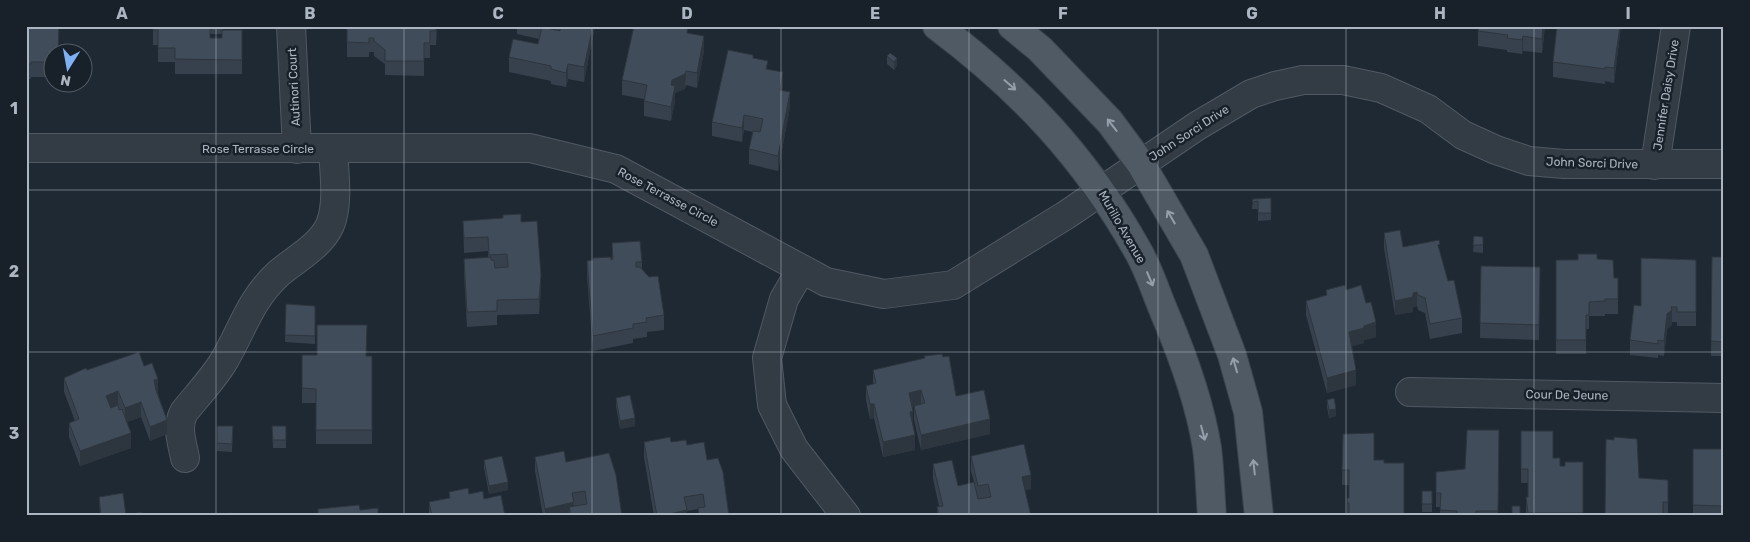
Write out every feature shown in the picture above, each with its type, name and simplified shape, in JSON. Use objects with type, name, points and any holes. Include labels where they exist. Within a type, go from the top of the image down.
[{"type":"main road","name":"Murillo Avenue","points":[[937,26],[973,53],[1019,93],[1077,158],[1101,191],[1139,252],[1182,354],[1207,447],[1212,516]]},
{"type":"main road","points":[[1012,26],[1040,49],[1110,122],[1141,164],[1194,255],[1232,355],[1248,412],[1259,516]]},
{"type":"street","name":"Autinori Court","points":[[290,26],[297,148]]},
{"type":"street","name":"Jennifer Daisy Drive","points":[[1656,164],[1676,26]]},
{"type":"street","name":"John Sorci Drive","points":[[1141,164],[1197,126],[1251,94],[1303,80],[1343,80],[1382,88],[1428,109],[1463,135],[1496,150],[1528,160],[1564,164],[1724,164]]},
{"type":"street","name":"Rose Terrasse Circle","points":[[26,148],[530,148],[616,169],[826,282],[884,294],[953,285],[1141,164]]},
{"type":"street","points":[[186,458],[179,432],[180,420],[184,412],[221,365],[247,313],[260,294],[278,275],[316,244],[330,224],[334,190],[333,149]]},
{"type":"street","points":[[801,270],[784,299],[767,358],[772,405],[794,449],[846,516]]},
{"type":"street","name":"Cour De Jeune","points":[[1410,392],[1724,398]]},
{"type":"building","points":[[26,26],[59,26],[58,42],[42,42],[42,62],[26,64]]},
{"type":"building","points":[[153,26],[210,26],[210,38],[222,38],[222,30],[242,30],[242,60],[175,59],[175,48],[158,48],[158,30],[153,30]]},
{"type":"building","points":[[347,26],[436,26],[436,31],[430,31],[430,43],[424,43],[424,61],[385,61],[385,50],[374,41],[374,38],[369,38],[369,43],[347,42]]},
{"type":"building","points":[[560,26],[593,26],[584,67],[568,64],[566,73],[551,69],[551,66],[509,57],[513,39],[538,44],[542,27],[560,31]]},
{"type":"building","points":[[634,26],[688,26],[687,33],[704,36],[697,73],[686,71],[685,74],[672,80],[671,85],[675,86],[671,107],[644,101],[647,85],[622,80]]},
{"type":"building","points":[[1479,26],[1543,26],[1542,39],[1523,36],[1522,40],[1507,38],[1508,35],[1478,31]]},
{"type":"building","points":[[1557,26],[1620,26],[1614,68],[1605,67],[1605,69],[1553,62]]},
{"type":"building","points":[[728,50],[753,55],[753,58],[768,61],[766,69],[783,72],[780,90],[790,92],[778,156],[749,149],[753,131],[760,132],[763,119],[744,115],[742,128],[712,122]]},
{"type":"building","points":[[890,53],[897,58],[894,62],[887,56]]},
{"type":"building","points":[[1271,198],[1271,213],[1258,213],[1258,201],[1252,202],[1253,199]]},
{"type":"building","points":[[521,214],[521,222],[537,221],[541,275],[539,299],[497,300],[497,311],[467,312],[464,259],[491,257],[491,260],[494,260],[495,268],[508,267],[507,254],[489,255],[488,237],[464,238],[463,221],[503,218],[503,215]]},
{"type":"building","points":[[1400,230],[1403,247],[1439,240],[1440,244],[1438,245],[1448,281],[1454,280],[1462,318],[1430,324],[1425,298],[1418,295],[1417,292],[1413,293],[1413,297],[1395,301],[1384,233]]},
{"type":"building","points":[[1474,236],[1483,237],[1483,245],[1473,245]]},
{"type":"building","points":[[640,241],[642,262],[636,262],[636,267],[640,267],[649,277],[658,276],[664,315],[646,318],[647,322],[633,324],[633,328],[593,336],[587,261],[593,260],[593,258],[611,257],[611,260],[613,259],[612,243]]},
{"type":"building","points":[[1578,254],[1597,254],[1597,259],[1613,260],[1614,278],[1618,278],[1618,299],[1589,302],[1589,315],[1586,315],[1586,340],[1556,340],[1556,260],[1578,260]]},
{"type":"building","points":[[1712,257],[1724,257],[1724,342],[1711,341]]},
{"type":"building","points":[[1641,258],[1696,260],[1696,312],[1677,312],[1677,307],[1671,307],[1672,310],[1667,314],[1664,341],[1658,340],[1658,344],[1630,340],[1634,305],[1641,306]]},
{"type":"building","points":[[1481,266],[1540,267],[1539,325],[1480,323]]},
{"type":"building","points":[[1345,285],[1346,290],[1361,285],[1366,303],[1371,302],[1376,322],[1349,332],[1356,370],[1327,378],[1306,301],[1327,295],[1326,290]]},
{"type":"building","points":[[286,304],[315,306],[315,336],[285,335]]},
{"type":"building","points":[[317,325],[367,325],[366,356],[372,356],[372,430],[316,430],[316,389],[302,388],[302,355],[317,355]]},
{"type":"building","points":[[139,352],[144,366],[152,363],[158,379],[154,380],[156,390],[167,420],[150,427],[141,402],[125,408],[118,391],[106,396],[111,408],[118,405],[119,410],[122,409],[131,433],[80,451],[69,423],[79,419],[64,378],[86,368],[87,370]]},
{"type":"building","points":[[942,354],[943,357],[949,356],[956,396],[984,390],[990,419],[921,435],[914,406],[925,403],[921,390],[909,393],[913,411],[910,412],[915,435],[883,442],[874,404],[870,404],[866,386],[876,383],[873,370],[925,358],[924,356]]},
{"type":"building","points":[[630,395],[635,418],[620,421],[616,398]]},
{"type":"building","points":[[1334,398],[1336,409],[1329,410],[1327,400]]},
{"type":"building","points":[[217,426],[233,426],[232,444],[217,443]]},
{"type":"building","points":[[272,426],[286,426],[286,440],[273,440]]},
{"type":"building","points":[[1467,430],[1499,430],[1498,511],[1476,511],[1476,516],[1457,516],[1457,511],[1440,510],[1441,493],[1436,493],[1436,472],[1465,469]]},
{"type":"building","points":[[1521,431],[1553,431],[1553,458],[1560,458],[1560,466],[1565,466],[1565,462],[1583,462],[1583,513],[1528,513],[1526,497],[1528,497],[1528,469],[1521,469]]},
{"type":"building","points":[[1374,433],[1374,460],[1384,460],[1384,463],[1404,463],[1404,515],[1349,515],[1347,498],[1349,498],[1349,470],[1342,470],[1343,434]]},
{"type":"building","points":[[670,437],[671,442],[686,440],[687,445],[704,442],[707,460],[718,458],[723,472],[729,516],[699,516],[698,508],[705,507],[703,494],[684,497],[687,510],[657,516],[644,442]]},
{"type":"building","points":[[1614,437],[1637,439],[1639,478],[1668,480],[1668,502],[1663,502],[1663,516],[1605,516],[1606,439],[1614,440]]},
{"type":"building","points":[[1024,444],[1031,475],[1022,477],[1031,516],[939,516],[937,507],[943,506],[933,464],[952,460],[958,486],[974,482],[978,499],[991,497],[988,484],[978,486],[971,456]]},
{"type":"building","points":[[1693,449],[1724,449],[1724,506],[1693,505]]},
{"type":"building","points":[[564,451],[566,462],[609,453],[616,475],[622,516],[571,516],[569,507],[587,504],[585,491],[572,493],[574,502],[545,509],[535,457]]},
{"type":"building","points":[[502,456],[508,482],[489,486],[484,460]]},
{"type":"building","points":[[468,488],[469,494],[483,491],[484,499],[501,495],[505,516],[432,516],[429,502],[450,498],[449,492]]},
{"type":"building","points":[[1422,491],[1432,491],[1432,504],[1422,504]]},
{"type":"building","points":[[123,493],[126,515],[142,512],[142,516],[101,516],[99,497]]},
{"type":"building","points":[[359,505],[360,510],[378,508],[378,516],[318,516],[318,509]]},
{"type":"building","points":[[1512,506],[1520,506],[1520,516],[1512,516]]},
{"type":"building","points":[[232,513],[232,516],[206,516]]}]
